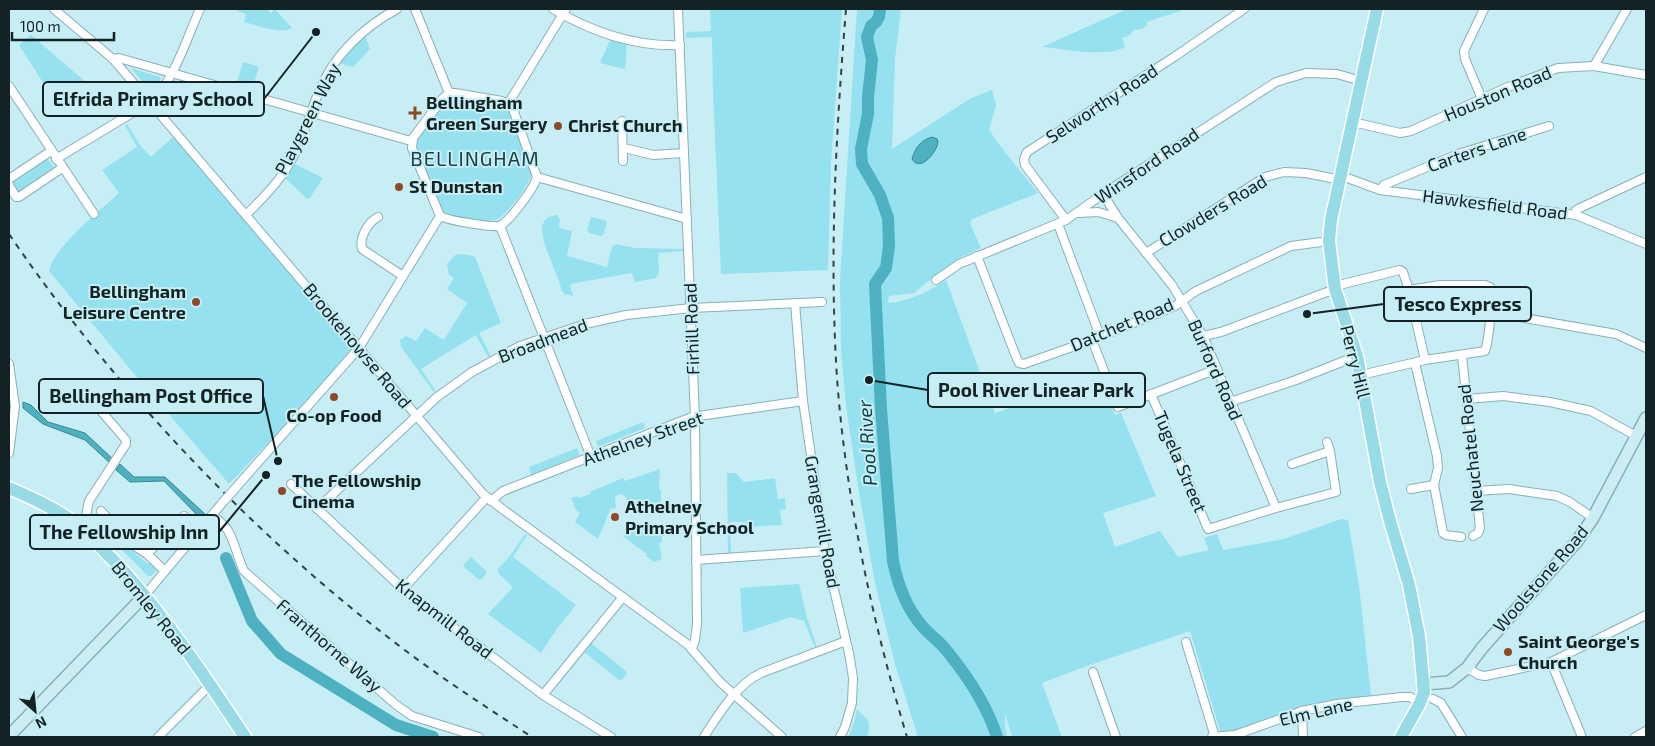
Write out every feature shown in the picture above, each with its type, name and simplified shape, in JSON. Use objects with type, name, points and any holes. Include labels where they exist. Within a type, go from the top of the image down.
[{"type":"main road","name":"Perry Hill","points":[[1377,9],[1331,220],[1329,241],[1335,287],[1357,356],[1380,482],[1415,611],[1424,692],[1401,737]]},
{"type":"main road","name":"Bromley Road","points":[[9,488],[58,512],[78,526],[99,545],[145,595],[173,631],[245,737]]},
{"type":"street","name":"Brookehowse Road","points":[[54,9],[113,59],[489,499],[692,648],[714,676],[734,696],[782,737]]},
{"type":"street","points":[[56,159],[150,102],[171,73],[200,9]]},
{"type":"street","name":"Playgreen Way","points":[[246,215],[265,195],[286,168],[298,146],[324,81],[343,52],[375,22],[397,9]]},
{"type":"street","points":[[416,9],[448,94]]},
{"type":"street","points":[[552,9],[564,12],[599,32],[619,39],[652,44],[680,45]]},
{"type":"street","name":"Firhill Road","points":[[678,9],[695,417],[696,630],[692,648]]},
{"type":"street","name":"Selworthy Road","points":[[1066,220],[1025,165],[1024,159],[1027,152],[1174,57],[1244,9]]},
{"type":"street","points":[[1482,99],[1465,59],[1464,51],[1484,9]]},
{"type":"street","points":[[1594,66],[1627,9]]},
{"type":"street","points":[[508,104],[564,12]]},
{"type":"street","points":[[113,59],[119,58],[411,141]]},
{"type":"street","name":"Houston Road","points":[[1353,122],[1400,133],[1411,131],[1558,68],[1594,66],[1646,75]]},
{"type":"street","name":"Winsford Road","points":[[936,280],[959,264],[1058,224],[1080,212],[1103,194],[1276,82],[1306,73],[1337,74],[1361,81]]},
{"type":"street","points":[[9,86],[94,214]]},
{"type":"street","points":[[455,93],[502,101],[513,110],[537,177],[523,200],[505,223],[500,226],[470,223],[440,216],[412,148],[411,141],[448,94],[455,93]]},
{"type":"street","points":[[622,121],[623,161]]},
{"type":"street","name":"Carters Lane","points":[[1380,190],[1384,185],[1458,154],[1550,126]]},
{"type":"street","points":[[624,148],[653,155],[684,154]]},
{"type":"street","points":[[9,180],[51,151]]},
{"type":"street","points":[[9,185],[16,197],[18,197],[62,168]]},
{"type":"street","name":"Clowders Road","points":[[1146,253],[1265,178],[1284,172],[1341,178]]},
{"type":"street","points":[[537,177],[687,219]]},
{"type":"street","points":[[1576,215],[1576,210],[1646,177]]},
{"type":"street","name":"Hawkesfield Road","points":[[1341,178],[1380,190],[1576,215],[1646,244]]},
{"type":"street","name":"Burford Road","points":[[1103,194],[1118,218],[1172,285],[1203,336],[1276,508]]},
{"type":"street","points":[[1080,212],[1098,212],[1118,218]]},
{"type":"street","points":[[9,736],[145,595],[223,502],[359,348],[440,216]]},
{"type":"street","points":[[378,217],[368,224],[361,242],[362,249],[403,276]]},
{"type":"street","points":[[1058,224],[1118,407],[1217,369]]},
{"type":"street","points":[[500,226],[591,458]]},
{"type":"street","name":"Datchet Road","points":[[978,256],[1019,363],[1026,364],[1175,306],[1196,291],[1291,246],[1329,241]]},
{"type":"street","points":[[1203,336],[1220,332],[1335,287],[1400,270],[1403,272],[1409,290],[1425,360]]},
{"type":"street","points":[[1361,376],[1425,360],[1462,356],[1485,351],[1490,312],[1490,287],[1485,285],[1440,285],[1409,290]]},
{"type":"street","name":"Broadmead","points":[[317,509],[448,389],[472,372],[510,351],[544,337],[585,324],[626,315],[691,308],[822,302]]},
{"type":"street","name":"Grangemill Road","points":[[795,303],[804,401],[825,551],[851,665],[853,691],[849,715],[840,737]]},
{"type":"street","points":[[1490,312],[1616,334],[1646,348]]},
{"type":"street","points":[[1230,402],[1296,380],[1357,356]]},
{"type":"street","name":"Neuchatel Road","points":[[1462,356],[1480,528],[1478,533],[1473,536]]},
{"type":"street","points":[[1415,363],[1437,456],[1438,468],[1434,485],[1443,533],[1446,535],[1462,536]]},
{"type":"street","points":[[9,364],[12,405],[9,453]]},
{"type":"street","name":"Tugela Street","points":[[1151,394],[1208,530],[1276,508]]},
{"type":"street","points":[[1467,398],[1503,396],[1550,402],[1591,411],[1636,436]]},
{"type":"street","name":"Athelney Street","points":[[403,589],[489,499],[695,417],[804,401]]},
{"type":"street","points":[[78,526],[86,516],[90,502],[126,444],[126,440],[101,411]]},
{"type":"street","name":"Woolstone Road","points":[[1424,684],[1450,682],[1467,668],[1500,627],[1578,540],[1593,518],[1646,418]]},
{"type":"street","points":[[1276,508],[1336,492],[1330,451],[1326,442]]},
{"type":"street","points":[[1292,464],[1330,451]]},
{"type":"street","name":"Knapmill Road","points":[[291,484],[403,589],[544,695],[611,737]]},
{"type":"street","points":[[1411,489],[1434,485]]},
{"type":"street","points":[[1476,491],[1508,489],[1557,496],[1570,502],[1593,518]]},
{"type":"street","points":[[101,511],[133,545],[147,554],[165,571]]},
{"type":"street","name":"Franthorne Way","points":[[213,515],[225,526],[230,534],[237,558],[244,571],[395,704],[412,716],[479,737]]},
{"type":"street","points":[[147,554],[184,516]]},
{"type":"street","points":[[696,560],[825,551]]},
{"type":"street","points":[[544,695],[622,597]]},
{"type":"street","points":[[1467,668],[1479,675],[1485,676],[1551,662],[1646,615]]},
{"type":"street","points":[[704,737],[719,714],[745,683],[754,676],[846,641]]},
{"type":"street","points":[[1186,642],[1214,737]]},
{"type":"street","points":[[1551,662],[1582,737]]},
{"type":"street","points":[[1093,672],[1116,737]]},
{"type":"street","points":[[158,737],[210,685]]},
{"type":"street","name":"Elm Lane","points":[[1214,737],[1235,734],[1302,711],[1337,704],[1402,697],[1410,697],[1420,702]]},
{"type":"street","points":[[1433,699],[1441,703],[1462,737]]},
{"type":"street","points":[[1302,711],[1303,737]]},
{"type":"street","points":[[1635,737],[1646,731]]},
{"type":"shaded area","points":[[238,9],[267,9],[271,13],[275,9],[292,28],[275,30],[244,22],[246,14],[237,11]]},
{"type":"shaded area","points":[[710,9],[842,9],[831,164],[828,270],[721,274],[712,37],[686,38],[686,32],[711,31]]},
{"type":"shaded area","points":[[857,9],[901,9],[895,59],[892,149],[971,98],[992,90],[996,105],[989,130],[1038,193],[972,219],[970,223],[981,248],[961,257],[914,293],[889,296],[888,303],[919,295],[946,280],[995,413],[1065,389],[1078,382],[1080,385],[1100,379],[1115,415],[1121,413],[1156,496],[1103,513],[1115,547],[1160,531],[1178,557],[1209,550],[1204,538],[1217,534],[1223,550],[1284,539],[1341,519],[1348,520],[1359,585],[1371,696],[1330,702],[1237,731],[1221,734],[1190,631],[1042,683],[1062,737],[1012,737],[1005,713],[1007,737],[918,737],[895,664],[875,583],[846,406],[841,349],[840,280]]},
{"type":"shaded area","points":[[1127,9],[1186,9],[1147,22],[1147,25],[1142,29],[1134,30],[1129,36],[1122,38],[1125,47],[1117,50],[1084,52],[1042,47]]},
{"type":"shaded area","points":[[31,35],[88,84],[106,96],[119,114],[117,116],[105,98],[100,96],[65,117],[19,45]]},
{"type":"shaded area","points":[[365,35],[370,49],[353,67],[339,63]]},
{"type":"shaded area","points":[[610,40],[627,44],[625,69],[600,63]]},
{"type":"shaded area","points":[[243,62],[259,67],[252,89],[236,85]]},
{"type":"shaded area","points":[[131,68],[160,77],[161,79],[153,90],[149,90]]},
{"type":"shaded area","points":[[450,97],[497,104],[506,108],[522,141],[531,176],[516,200],[496,220],[484,221],[452,215],[441,210],[417,150],[417,138]]},
{"type":"shaded area","name":"Bellingham Leisure Centre","points":[[127,124],[140,145],[151,157],[173,137],[352,345],[351,353],[229,484],[49,271],[52,262],[68,241],[119,193],[102,170],[137,147],[125,126]]},
{"type":"shaded area","points":[[932,137],[937,139],[938,142],[935,151],[928,160],[919,164],[915,163],[912,159],[915,151],[922,142]]},
{"type":"shaded area","points":[[46,157],[56,170],[51,173],[49,171],[18,192],[12,183],[43,162],[42,159]]},
{"type":"shaded area","points":[[295,164],[323,178],[310,198],[307,199],[285,178]]},
{"type":"shaded area","points":[[557,215],[560,219],[559,228],[572,231],[567,256],[607,267],[612,247],[616,244],[635,248],[683,249],[683,251],[658,253],[659,273],[656,278],[635,282],[632,273],[575,283],[570,285],[573,296],[565,294],[562,291],[542,233],[544,221],[549,217]]},
{"type":"shaded area","points":[[591,217],[607,221],[604,234],[601,236],[589,233],[587,230]]},
{"type":"shaded area","points":[[457,254],[475,257],[501,323],[479,333],[491,356],[488,357],[476,335],[421,369],[436,391],[434,392],[401,347],[400,340],[406,336],[416,341],[425,328],[444,340],[467,303],[447,289],[454,278],[449,275],[447,264]]},
{"type":"shaded area","points":[[23,402],[31,405],[48,422],[85,433],[114,460],[111,464],[85,440],[43,424],[23,408]]},
{"type":"shaded area","points":[[643,422],[645,428],[598,447],[596,441]]},
{"type":"shaded area","points":[[577,448],[580,455],[531,475],[529,467]]},
{"type":"shaded area","points":[[120,464],[134,477],[165,477],[205,514],[200,518],[164,481],[130,482],[116,470]]},
{"type":"shaded area","points":[[660,469],[661,516],[650,511],[652,507],[634,499],[632,503],[621,494],[616,496],[615,509],[611,508],[598,539],[575,522],[580,513],[576,510],[571,498],[577,496],[579,498],[591,494],[590,492],[623,478],[625,481]]},
{"type":"shaded area","points":[[727,473],[736,473],[744,482],[775,478],[778,499],[785,498],[786,509],[780,510],[782,525],[745,527],[745,522],[730,522],[731,553],[728,554]]},
{"type":"shaded area","points":[[94,516],[148,564],[152,560],[159,568],[151,576],[148,576],[92,520]]},
{"type":"shaded area","points":[[645,527],[647,530],[654,527],[662,531],[662,542],[659,543],[662,559],[654,562],[623,535]]},
{"type":"shaded area","points":[[525,534],[527,535],[513,557],[576,605],[541,653],[488,614],[513,587],[499,574],[498,569],[510,556]]},
{"type":"shaded area","points":[[471,557],[486,571],[481,580],[463,566]]},
{"type":"shaded area","points":[[799,584],[807,618],[817,647],[815,648],[804,621],[791,617],[743,633],[740,588]]},
{"type":"shaded area","points":[[591,643],[626,671],[627,674],[622,680],[619,680],[584,652]]},
{"type":"shaded area","points":[[857,709],[869,724],[867,737],[848,737]]},
{"type":"waterway","name":"Pool River","points":[[880,9],[879,17],[871,26],[867,37],[872,60],[868,114],[861,149],[862,164],[880,195],[888,218],[889,246],[886,268],[875,284],[881,409],[893,561],[897,579],[907,604],[917,620],[947,651],[963,671],[983,703],[997,737]]},
{"type":"waterway","points":[[226,558],[252,621],[281,654],[396,725],[433,737]]},
{"type":"railway","points":[[846,9],[839,101],[835,194],[834,286],[837,378],[847,469],[862,559],[894,693],[907,737]]},
{"type":"railway","points":[[9,234],[91,345],[136,399],[232,501],[335,595],[389,638],[442,677],[532,737]]},
{"type":"place","name":"Elfrida Primary School","points":[[316,32]]},
{"type":"place","name":"Bellingham Green Surgery","points":[[415,113]]},
{"type":"place","name":"Christ Church","points":[[558,126]]},
{"type":"place","name":"St Dunstan","points":[[399,187]]},
{"type":"place","name":"Bellingham Leisure Centre","points":[[196,302]]},
{"type":"place","name":"Tesco Express","points":[[1307,314]]},
{"type":"place","name":"Pool River Linear Park","points":[[869,380]]},
{"type":"place","name":"Co-op Food","points":[[334,397]]},
{"type":"place","name":"Bellingham Post Office","points":[[278,461]]},
{"type":"place","name":"The Fellowship Inn","points":[[266,475]]},
{"type":"place","name":"The Fellowship Cinema","points":[[282,491]]},
{"type":"place","name":"Athelney Primary School","points":[[615,517]]},
{"type":"place","name":"Saint George's Church","points":[[1508,652]]},
{"type":"district","name":"BELLINGHAM","points":[[475,159]]}]
